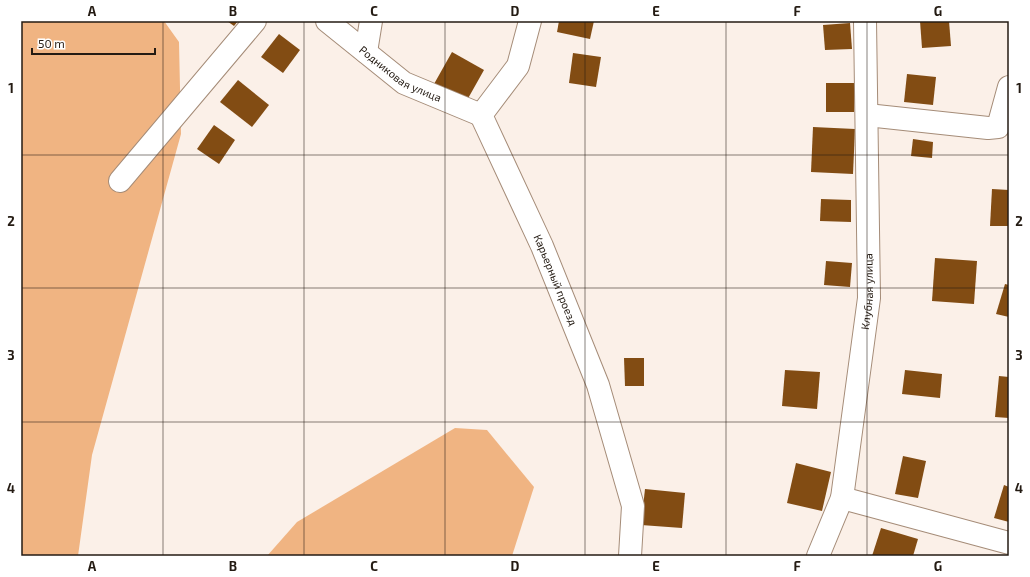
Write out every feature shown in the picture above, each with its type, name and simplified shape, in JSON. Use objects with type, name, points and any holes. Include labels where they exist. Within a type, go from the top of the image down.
[{"type":"street","points":[[120,181],[255,21]]},
{"type":"street","name":"Родниковая улица","points":[[327,21],[404,83],[481,115]]},
{"type":"street","points":[[366,52],[371,21]]},
{"type":"street","points":[[481,115],[518,66],[530,21]]},
{"type":"street","name":"Клубная улица","points":[[818,556],[842,498],[869,298],[865,21]]},
{"type":"street","points":[[866,116],[988,128],[998,127],[1009,87]]},
{"type":"street","name":"Карьерный проезд","points":[[481,115],[542,246],[598,385],[633,506],[630,556]]},
{"type":"street","points":[[842,498],[1009,543]]},
{"type":"shaded area","points":[[21,21],[164,21],[179,42],[181,134],[92,455],[78,556],[21,556]]},
{"type":"shaded area","points":[[455,428],[487,430],[534,487],[512,556],[267,556],[297,522]]},
{"type":"building","points":[[227,21],[238,21],[234,26]]},
{"type":"building","points":[[559,21],[594,21],[590,39],[557,32]]},
{"type":"building","points":[[920,21],[949,21],[951,46],[922,48]]},
{"type":"building","points":[[850,23],[852,49],[825,50],[823,25]]},
{"type":"building","points":[[279,34],[300,50],[283,73],[261,57]]},
{"type":"building","points":[[452,52],[484,70],[466,102],[434,84]]},
{"type":"building","points":[[573,53],[601,57],[596,87],[569,83]]},
{"type":"building","points":[[907,74],[936,77],[933,105],[904,102]]},
{"type":"building","points":[[238,80],[269,105],[252,127],[220,102]]},
{"type":"building","points":[[826,83],[855,83],[854,112],[826,112]]},
{"type":"building","points":[[214,125],[235,140],[219,164],[197,149]]},
{"type":"building","points":[[813,127],[855,129],[853,174],[811,172]]},
{"type":"building","points":[[913,139],[933,142],[932,158],[911,156]]},
{"type":"building","points":[[992,189],[1009,190],[1009,226],[990,226]]},
{"type":"building","points":[[821,199],[851,200],[851,222],[820,221]]},
{"type":"building","points":[[935,258],[977,261],[974,304],[932,301]]},
{"type":"building","points":[[826,261],[852,263],[850,287],[824,285]]},
{"type":"building","points":[[1005,284],[1009,285],[1009,317],[996,314]]},
{"type":"building","points":[[624,358],[644,358],[644,386],[625,386]]},
{"type":"building","points":[[785,370],[820,372],[817,409],[782,406]]},
{"type":"building","points":[[905,370],[942,374],[940,398],[902,394]]},
{"type":"building","points":[[999,376],[1009,377],[1009,418],[995,417]]},
{"type":"building","points":[[903,456],[926,461],[918,498],[895,494]]},
{"type":"building","points":[[796,463],[831,472],[822,511],[787,503]]},
{"type":"building","points":[[1004,485],[1009,487],[1009,522],[994,518]]},
{"type":"building","points":[[645,489],[685,493],[682,528],[641,525]]},
{"type":"building","points":[[881,528],[918,539],[913,556],[872,556]]}]
